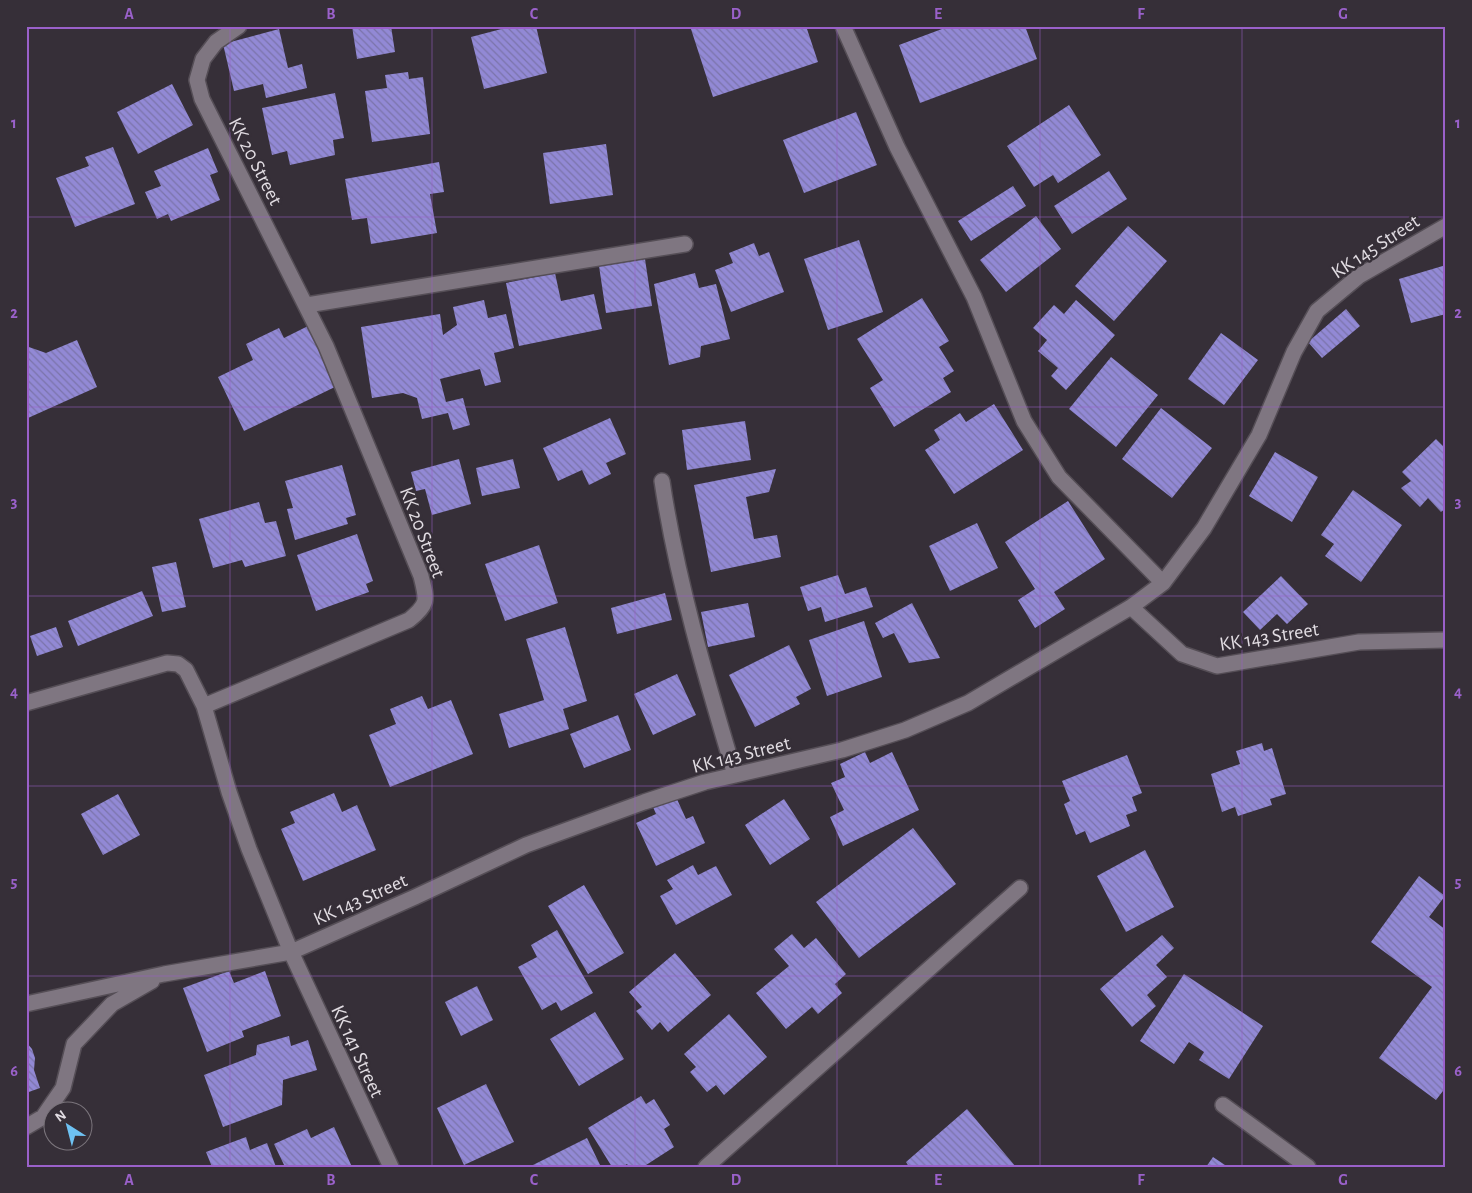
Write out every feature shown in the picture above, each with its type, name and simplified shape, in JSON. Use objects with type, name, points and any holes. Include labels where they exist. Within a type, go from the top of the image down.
[{"type":"street","name":"KK 20 Street","points":[[204,706],[409,620],[422,609],[426,595],[421,576],[361,427],[307,304],[202,99],[197,80],[203,60],[216,42],[239,26]]},
{"type":"street","points":[[843,26],[897,147],[974,298],[1024,421],[1059,477],[1163,583]]},
{"type":"street","name":"KK 145 Street","points":[[1131,607],[1163,583],[1204,528],[1259,435],[1294,352],[1317,311],[1359,276],[1446,226]]},
{"type":"street","points":[[307,304],[685,244]]},
{"type":"street","points":[[662,481],[668,520],[703,668],[735,775]]},
{"type":"street","name":"KK 143 Street","points":[[26,1004],[164,974],[291,952],[526,845],[644,802],[705,782],[842,750],[905,730],[968,704],[1131,607],[1182,654],[1217,666],[1359,642],[1446,640]]},
{"type":"street","points":[[26,703],[167,663],[178,664],[186,670],[204,706],[229,792],[249,849],[291,952]]},
{"type":"street","points":[[706,1167],[1020,888]]},
{"type":"street","name":"KK 141 Street","points":[[291,952],[391,1167]]},
{"type":"street","points":[[26,1127],[44,1117],[62,1088],[74,1044],[112,1004],[164,974]]},
{"type":"street","points":[[1223,1105],[1308,1167]]},
{"type":"building","points":[[352,26],[391,26],[395,52],[357,59]]},
{"type":"building","points":[[513,26],[536,26],[547,73],[484,89],[471,37]]},
{"type":"building","points":[[690,26],[806,26],[818,62],[713,97]]},
{"type":"building","points":[[950,26],[1025,26],[1037,59],[920,103],[899,45]]},
{"type":"building","points":[[279,29],[288,68],[302,64],[307,88],[266,98],[263,84],[234,91],[223,44]]},
{"type":"building","points":[[408,72],[409,79],[423,77],[430,134],[372,142],[365,91],[387,88],[385,75]]},
{"type":"building","points":[[172,84],[193,125],[138,154],[117,112]]},
{"type":"building","points":[[335,93],[344,138],[333,140],[335,155],[290,165],[287,151],[272,155],[262,108]]},
{"type":"building","points":[[1069,105],[1101,155],[1058,183],[1053,175],[1034,187],[1007,146]]},
{"type":"building","points":[[856,112],[877,165],[804,193],[783,140]]},
{"type":"building","points":[[606,144],[613,195],[550,204],[543,153]]},
{"type":"building","points":[[113,147],[135,204],[75,227],[56,178],[89,166],[85,157]]},
{"type":"building","points":[[208,148],[218,172],[210,175],[220,200],[171,221],[168,214],[157,219],[145,192],[161,186],[154,171]]},
{"type":"building","points":[[439,162],[444,192],[430,194],[437,233],[371,244],[367,218],[352,220],[345,179]]},
{"type":"building","points":[[1109,171],[1127,199],[1072,234],[1054,206]]},
{"type":"building","points":[[1013,186],[1026,206],[971,241],[958,221]]},
{"type":"building","points":[[1036,216],[1061,249],[1006,292],[980,260]]},
{"type":"building","points":[[1128,226],[1167,261],[1114,321],[1075,286]]},
{"type":"building","points":[[859,240],[883,312],[828,330],[804,259]]},
{"type":"building","points":[[754,243],[759,256],[769,252],[784,292],[731,312],[715,270],[733,263],[729,253]]},
{"type":"building","points":[[645,259],[652,306],[606,313],[599,266]]},
{"type":"building","points":[[1446,265],[1446,314],[1411,323],[1399,279]]},
{"type":"building","points":[[555,273],[561,301],[594,294],[602,329],[519,346],[506,283]]},
{"type":"building","points":[[695,273],[699,288],[716,284],[730,339],[701,346],[700,357],[669,365],[654,284]]},
{"type":"building","points":[[922,298],[949,341],[939,347],[954,371],[943,378],[951,392],[894,427],[870,388],[883,380],[857,339]]},
{"type":"building","points":[[484,300],[488,318],[506,314],[514,348],[494,353],[501,382],[485,386],[480,369],[440,379],[446,402],[463,398],[470,425],[453,430],[448,413],[422,419],[417,398],[403,393],[372,398],[361,327],[440,314],[443,335],[457,325],[453,307]]},
{"type":"building","points":[[1076,300],[1115,335],[1066,390],[1051,376],[1058,368],[1038,351],[1047,340],[1033,328],[1054,305],[1064,314]]},
{"type":"building","points":[[1346,309],[1360,326],[1322,358],[1308,342]]},
{"type":"building","points":[[308,326],[337,386],[244,431],[218,377],[253,360],[246,344],[279,328],[284,338]]},
{"type":"building","points":[[1221,333],[1258,360],[1224,405],[1188,379]]},
{"type":"building","points":[[77,340],[97,387],[28,418],[26,414],[26,346],[46,353]]},
{"type":"building","points":[[1111,357],[1158,395],[1116,447],[1069,409]]},
{"type":"building","points":[[994,404],[1023,450],[954,494],[925,450],[940,440],[934,430],[960,413],[966,422]]},
{"type":"building","points":[[1161,408],[1212,448],[1172,498],[1122,459]]},
{"type":"building","points":[[610,418],[626,454],[606,463],[611,474],[589,485],[582,470],[558,481],[543,448]]},
{"type":"building","points":[[745,421],[751,460],[687,470],[682,430]]},
{"type":"building","points":[[1436,439],[1446,449],[1446,508],[1441,512],[1428,498],[1420,507],[1401,488],[1411,481],[1402,472]]},
{"type":"building","points":[[1275,452],[1318,477],[1292,522],[1249,496]]},
{"type":"building","points":[[459,459],[471,504],[432,515],[425,489],[416,491],[411,472]]},
{"type":"building","points":[[513,459],[520,488],[482,496],[476,468]]},
{"type":"building","points":[[342,465],[356,515],[346,518],[348,524],[295,540],[287,509],[293,508],[285,481]]},
{"type":"building","points":[[776,469],[769,492],[746,497],[754,539],[777,535],[781,557],[711,572],[694,485]]},
{"type":"building","points":[[1353,490],[1402,525],[1361,582],[1325,556],[1334,544],[1321,535]]},
{"type":"building","points":[[1068,501],[1105,559],[1054,592],[1065,609],[1035,628],[1018,600],[1035,589],[1005,542]]},
{"type":"building","points":[[259,502],[265,523],[276,521],[286,556],[245,567],[242,560],[213,568],[199,519]]},
{"type":"building","points":[[977,523],[998,568],[950,591],[929,546]]},
{"type":"building","points":[[357,534],[373,581],[366,584],[369,592],[316,611],[297,555]]},
{"type":"building","points":[[539,545],[558,603],[505,621],[485,564]]},
{"type":"building","points":[[176,562],[186,607],[162,612],[152,567]]},
{"type":"building","points":[[838,575],[845,594],[866,587],[873,607],[825,622],[821,607],[808,611],[800,587]]},
{"type":"building","points":[[1281,576],[1308,604],[1287,624],[1277,614],[1260,630],[1243,612]]},
{"type":"building","points":[[142,591],[153,616],[78,646],[68,621]]},
{"type":"building","points":[[665,593],[672,620],[617,634],[611,608]]},
{"type":"building","points":[[748,603],[755,637],[708,647],[701,612]]},
{"type":"building","points":[[912,603],[940,658],[909,663],[894,633],[883,638],[875,623]]},
{"type":"building","points":[[864,621],[882,677],[827,696],[809,640]]},
{"type":"building","points":[[56,627],[63,647],[37,656],[30,636]]},
{"type":"building","points":[[565,627],[587,701],[563,709],[569,729],[509,748],[499,714],[544,700],[526,639]]},
{"type":"building","points":[[789,645],[811,689],[796,697],[800,704],[755,727],[729,675]]},
{"type":"building","points":[[677,674],[696,715],[653,735],[634,694]]},
{"type":"building","points":[[422,696],[428,709],[451,700],[473,754],[390,787],[369,735],[396,724],[390,709]]},
{"type":"building","points":[[618,715],[631,750],[584,768],[570,734]]},
{"type":"building","points":[[1262,743],[1264,751],[1272,748],[1286,794],[1270,799],[1272,805],[1238,816],[1235,807],[1222,812],[1211,774],[1240,764],[1236,751]]},
{"type":"building","points":[[865,752],[870,763],[892,752],[919,810],[843,846],[830,817],[844,810],[831,783],[845,777],[840,764]]},
{"type":"building","points":[[1127,755],[1142,793],[1132,797],[1137,811],[1126,815],[1130,826],[1090,843],[1085,831],[1076,835],[1064,804],[1070,801],[1062,781]]},
{"type":"building","points":[[334,793],[342,812],[357,805],[376,850],[303,881],[281,829],[295,823],[290,812]]},
{"type":"building","points":[[118,794],[140,835],[103,855],[81,814]]},
{"type":"building","points":[[676,797],[686,819],[693,816],[705,843],[656,866],[636,823],[656,814],[653,807]]},
{"type":"building","points":[[784,799],[810,839],[770,865],[745,825]]},
{"type":"building","points":[[913,828],[956,884],[859,958],[816,902]]},
{"type":"building","points":[[1145,850],[1174,907],[1126,932],[1097,876]]},
{"type":"building","points":[[693,865],[698,875],[716,866],[732,895],[676,925],[660,896],[673,889],[667,880]]},
{"type":"building","points":[[1419,876],[1445,896],[1429,917],[1446,930],[1446,1087],[1436,1100],[1379,1058],[1432,987],[1371,942]]},
{"type":"building","points":[[584,885],[624,953],[588,974],[548,906]]},
{"type":"building","points":[[557,930],[593,993],[561,1011],[556,1002],[542,1010],[518,967],[537,957],[531,945]]},
{"type":"building","points":[[792,934],[804,948],[816,938],[846,974],[835,984],[842,993],[818,1014],[812,1007],[786,1029],[756,993],[789,966],[774,949]]},
{"type":"building","points":[[1162,935],[1174,948],[1156,965],[1167,977],[1147,995],[1156,1006],[1132,1027],[1100,989]]},
{"type":"building","points":[[675,953],[711,995],[668,1032],[660,1022],[652,1030],[636,1011],[642,1007],[629,992]]},
{"type":"building","points":[[229,971],[234,983],[265,971],[281,1016],[242,1031],[244,1037],[207,1052],[183,988]]},
{"type":"building","points":[[1184,974],[1263,1026],[1229,1079],[1199,1060],[1204,1052],[1189,1042],[1174,1064],[1140,1041]]},
{"type":"building","points":[[477,986],[493,1020],[461,1036],[445,1002]]},
{"type":"building","points":[[595,1012],[624,1059],[579,1086],[550,1039]]},
{"type":"building","points":[[729,1014],[767,1057],[724,1095],[716,1085],[707,1092],[690,1072],[696,1067],[684,1054]]},
{"type":"building","points":[[289,1036],[291,1046],[308,1040],[317,1070],[283,1080],[282,1105],[223,1127],[204,1075],[256,1055],[257,1045]]},
{"type":"building","points":[[26,1042],[32,1049],[35,1058],[34,1070],[40,1088],[26,1093]]},
{"type":"building","points":[[486,1084],[514,1142],[464,1165],[437,1108]]},
{"type":"building","points":[[641,1096],[646,1104],[654,1099],[670,1125],[664,1129],[674,1147],[643,1167],[629,1167],[627,1164],[622,1167],[612,1167],[588,1128]]},
{"type":"building","points":[[967,1109],[1016,1167],[909,1167],[906,1162]]},
{"type":"building","points":[[334,1127],[352,1167],[285,1167],[274,1144],[307,1129],[311,1138]]},
{"type":"building","points":[[246,1137],[250,1150],[267,1143],[276,1167],[212,1167],[206,1152]]},
{"type":"building","points":[[587,1138],[601,1167],[529,1167]]},
{"type":"building","points":[[1213,1157],[1228,1167],[1206,1167]]}]
